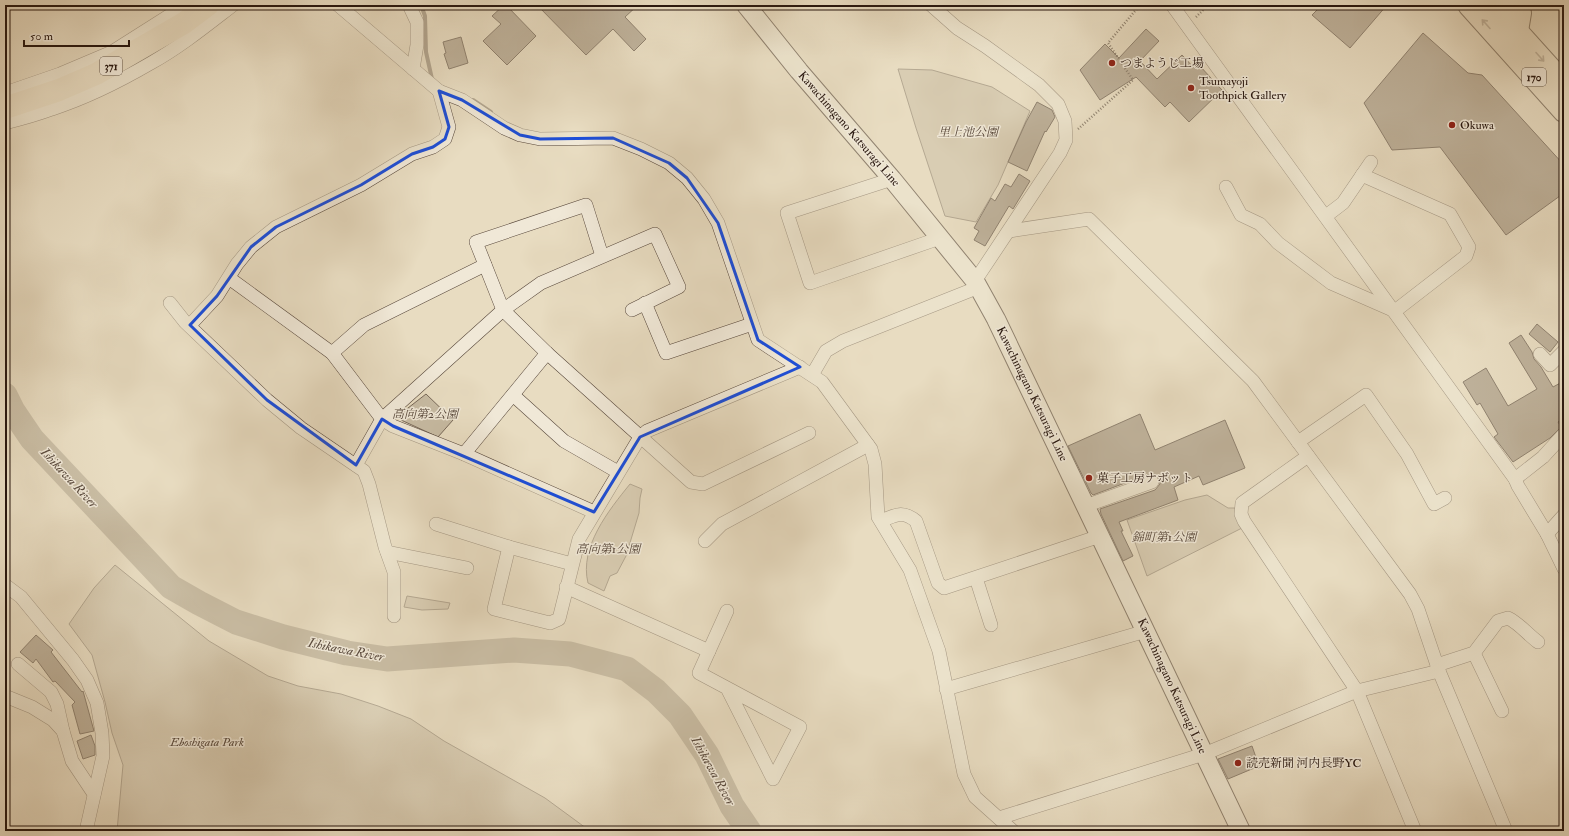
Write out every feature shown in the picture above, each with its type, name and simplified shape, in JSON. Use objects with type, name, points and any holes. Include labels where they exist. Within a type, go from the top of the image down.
[{"type":"highway","name":"371","points":[[5,108],[59,90],[96,74],[184,23],[208,5]]},
{"type":"highway","name":"170","points":[[1469,5],[1510,37],[1564,84]]},
{"type":"highway","name":"170","points":[[1493,5],[1510,37],[1564,111]]},
{"type":"highway","points":[[1510,37],[1520,13],[1517,5]]},
{"type":"main road","name":"Kawachinagano Katsuragi Line","points":[[746,5],[892,179],[977,284],[996,319],[1241,831]]},
{"type":"street","points":[[5,93],[60,74],[112,52],[186,5]]},
{"type":"street","points":[[5,123],[52,109],[85,96],[152,63],[191,37],[233,5]]},
{"type":"street","points":[[338,5],[440,91],[462,100],[504,128],[520,135],[540,139],[613,138],[641,149],[669,163],[687,178],[704,200],[718,224],[758,340],[822,382],[871,449],[875,464],[878,517],[910,570],[939,651],[964,774],[975,797],[1013,831]]},
{"type":"street","points":[[409,5],[417,22],[417,45],[413,69]]},
{"type":"street","points":[[812,375],[826,351],[843,341],[977,284],[1009,231],[1060,153],[1066,140],[1065,121],[1058,104],[1039,85],[985,46],[957,28],[931,5]]},
{"type":"street","points":[[1172,5],[1395,311],[1515,479],[1547,534],[1564,568]]},
{"type":"street","points":[[190,325],[217,296],[237,264],[251,247],[276,227],[361,185],[412,154],[433,147],[445,139],[449,128],[440,91]]},
{"type":"street","points":[[1326,216],[1343,203],[1371,162]]},
{"type":"street","points":[[1362,175],[1450,214],[1469,247],[1466,256],[1395,311]]},
{"type":"street","points":[[892,179],[787,213],[810,283],[940,238]]},
{"type":"street","points":[[1226,187],[1241,215],[1260,224],[1278,243],[1331,284],[1395,311]]},
{"type":"street","points":[[602,256],[586,205],[476,242],[503,310],[547,353],[691,482],[703,484],[809,433]]},
{"type":"street","points":[[1009,231],[1089,219],[1254,381],[1410,594],[1418,609],[1438,668],[1506,831]]},
{"type":"street","points":[[356,465],[382,419],[503,310],[541,282],[655,234],[679,288],[632,310]]},
{"type":"street","points":[[332,353],[364,325],[485,265]]},
{"type":"street","points":[[229,278],[332,353],[382,419],[393,426],[464,454],[594,512]]},
{"type":"street","points":[[170,303],[185,322],[190,325],[267,400],[302,428],[364,470],[394,572],[394,616]]},
{"type":"street","points":[[646,303],[666,353],[752,324]]},
{"type":"street","points":[[1540,354],[1550,365],[1564,351]]},
{"type":"street","points":[[464,454],[547,353]]},
{"type":"street","points":[[509,547],[494,609],[550,623],[559,619],[579,539],[640,437],[647,431],[800,367]]},
{"type":"street","points":[[512,395],[564,441],[618,472]]},
{"type":"street","points":[[1298,442],[1366,395],[1407,454],[1434,504],[1445,498]]},
{"type":"street","points":[[1515,479],[1562,441]]},
{"type":"street","points":[[705,541],[722,524],[868,445]]},
{"type":"street","points":[[1308,456],[1242,504],[1241,514],[1244,521],[1357,691],[1415,831]]},
{"type":"street","points":[[1085,506],[1152,482]]},
{"type":"street","points":[[881,521],[899,514],[908,515],[916,521],[938,583],[944,588],[1100,536]]},
{"type":"street","points":[[1547,534],[1564,515]]},
{"type":"street","points":[[436,524],[509,547],[572,564]]},
{"type":"street","points":[[387,552],[467,568]]},
{"type":"street","points":[[976,578],[991,625]]},
{"type":"street","points":[[5,585],[21,597],[73,660],[87,680],[97,703],[102,733],[103,756],[86,831]]},
{"type":"street","points":[[566,587],[709,651]]},
{"type":"street","points":[[727,611],[698,673],[727,688],[800,728],[773,779],[727,688]]},
{"type":"street","points":[[999,818],[1204,754],[1357,691],[1438,668],[1474,652],[1498,621],[1508,618],[1517,623],[1527,634],[1538,642]]},
{"type":"street","points":[[946,689],[1146,631]]},
{"type":"street","points":[[1474,652],[1502,711]]},
{"type":"street","points":[[18,664],[51,692],[57,704],[72,761],[94,794]]},
{"type":"street","points":[[5,696],[32,707],[53,720],[63,731]]},
{"type":"path","points":[[1066,140],[1133,80],[1108,43],[1140,5]]},
{"type":"highlighted area","points":[[439,91],[462,100],[520,135],[540,139],[613,138],[669,163],[687,178],[718,223],[758,340],[800,367],[640,437],[594,512],[393,426],[382,419],[356,465],[267,400],[190,325],[217,296],[251,247],[276,227],[361,185],[412,154],[433,147],[445,139],[449,127]]},
{"type":"green space","name":"里上池公園","points":[[898,69],[932,70],[992,87],[1030,111],[998,185],[976,222],[945,216]]},
{"type":"green space","name":"高向第2公園","points":[[426,394],[453,420],[438,437],[401,420],[399,415]]},
{"type":"green space","name":"高向第1公園","points":[[630,484],[642,489],[639,513],[626,556],[617,573],[610,576],[604,591],[588,583],[586,569],[588,556],[592,543],[605,517]]},
{"type":"green space","name":"錦町第1公園","points":[[1207,495],[1228,508],[1235,508],[1244,527],[1147,576],[1127,520],[1185,500]]},
{"type":"green space","name":"Eboshigata Park","points":[[115,565],[209,641],[268,676],[298,686],[341,694],[411,719],[444,741],[545,798],[590,831],[117,831],[123,765],[112,733],[92,655],[69,624],[94,588]]},
{"type":"green space","points":[[407,596],[450,603],[448,609],[422,610],[404,607]]},
{"type":"building","points":[[504,5],[506,5],[536,36],[507,65],[483,41],[501,24],[492,16]]},
{"type":"building","points":[[537,5],[638,5],[625,17],[646,39],[634,51],[613,29],[586,55]]},
{"type":"building","points":[[1322,5],[1387,5],[1350,48],[1312,15]]},
{"type":"building","points":[[1146,29],[1159,41],[1140,61],[1157,79],[1182,55],[1195,69],[1199,65],[1222,90],[1189,122],[1170,102],[1165,107],[1136,77],[1100,100],[1080,70],[1105,44],[1119,58]]},
{"type":"building","name":"Okuwa","points":[[1423,33],[1468,73],[1482,75],[1564,165],[1564,193],[1506,235],[1440,147],[1392,150],[1364,103]]},
{"type":"building","points":[[461,37],[468,63],[449,69],[444,54],[446,53],[443,42]]},
{"type":"building","points":[[1037,102],[1052,110],[1055,117],[1046,132],[1045,131],[1027,171],[1008,162],[1026,122]]},
{"type":"building","points":[[1019,174],[1030,181],[1013,209],[1009,206],[985,246],[974,240],[979,231],[974,228],[991,198],[995,201],[1005,184],[1011,187]]},
{"type":"building","points":[[1537,324],[1558,342],[1550,352],[1529,334]]},
{"type":"building","points":[[1521,335],[1532,352],[1534,359],[1541,367],[1553,387],[1564,381],[1564,418],[1558,422],[1561,427],[1550,438],[1513,462],[1494,437],[1498,434],[1480,403],[1477,405],[1463,382],[1486,368],[1508,406],[1537,389],[1509,343]]},
{"type":"building","points":[[1140,414],[1155,450],[1225,420],[1245,468],[1203,485],[1199,476],[1174,487],[1178,500],[1119,522],[1123,531],[1121,531],[1133,556],[1123,561],[1100,509],[1155,490],[1160,484],[1159,479],[1154,474],[1149,474],[1093,495],[1068,446]]},
{"type":"building","points":[[36,635],[53,650],[51,652],[82,692],[83,691],[94,731],[80,734],[72,705],[75,702],[55,681],[53,682],[36,659],[33,663],[20,652]]},
{"type":"building","points":[[91,735],[95,746],[95,755],[83,759],[77,741]]},
{"type":"building","name":"読売新聞 河内長野YC","points":[[1252,746],[1259,766],[1228,779],[1218,759]]},
{"type":"waterway","points":[[421,5],[425,16],[426,52],[432,79]]},
{"type":"waterway","points":[[473,100],[491,112]]},
{"type":"waterway","name":"Ishikawa River","points":[[5,395],[13,411],[32,439],[171,587],[236,622],[283,637],[347,653],[387,659],[514,650],[570,654],[627,669],[656,691],[680,715],[707,755],[732,806],[749,831]]},
{"type":"place","name":"つまようじ工場","points":[[1112,63]]},
{"type":"place","name":"Tsumayoji Toothpick Gallery","points":[[1191,88]]},
{"type":"place","name":"Okuwa","points":[[1452,125]]},
{"type":"place","name":"菓子工房ナボット","points":[[1089,478]]},
{"type":"place","name":"読売新聞 河内長野YC","points":[[1238,763]]}]
